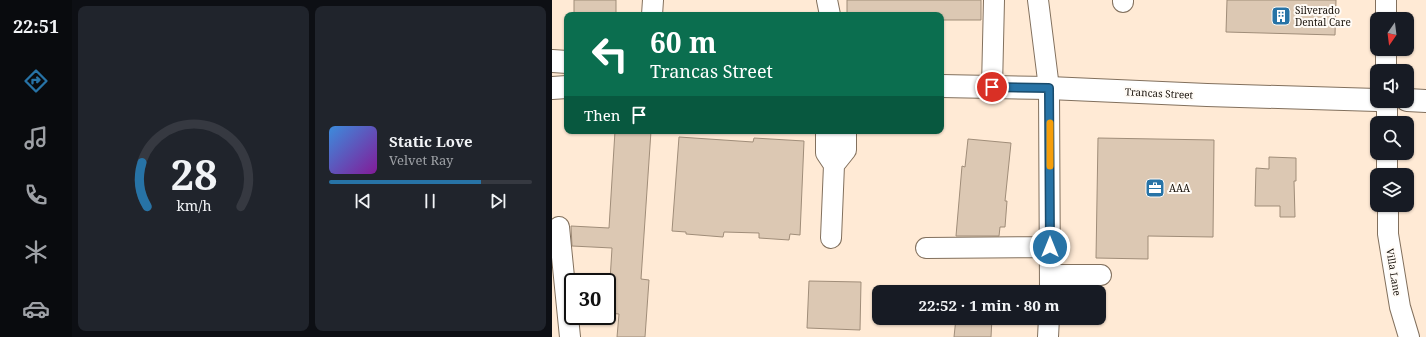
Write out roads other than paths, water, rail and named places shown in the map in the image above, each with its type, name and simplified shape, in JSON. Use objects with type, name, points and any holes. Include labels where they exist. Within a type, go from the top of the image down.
[{"type":"main road","points":[[552,61],[564,62]]},
{"type":"main road","name":"Trancas Street","points":[[944,86],[1049,88],[1370,100]]},
{"type":"main road","points":[[552,88],[564,87]]},
{"type":"main road","points":[[1414,100],[1426,101]]},
{"type":"street","points":[[652,12],[653,0]]},
{"type":"street","points":[[827,0],[829,12]]},
{"type":"street","points":[[992,87],[994,0]]},
{"type":"street","points":[[1038,0],[1049,88],[1050,284],[1102,275]]},
{"type":"street","points":[[1386,0],[1386,12]]},
{"type":"street","points":[[826,134],[826,153],[834,164]]},
{"type":"street","points":[[831,238],[834,164],[846,150],[846,134]]},
{"type":"street","name":"Villa Lane","points":[[1388,212],[1388,234],[1398,300],[1409,337]]},
{"type":"street","points":[[559,227],[570,337]]},
{"type":"street","points":[[926,248],[1050,247]]},
{"type":"street","points":[[1048,337],[1049,325]]},
{"type":"place","name":"Silverado Dental Care","points":[[1281,16]]},
{"type":"place","name":"AAA","points":[[1155,188]]}]
